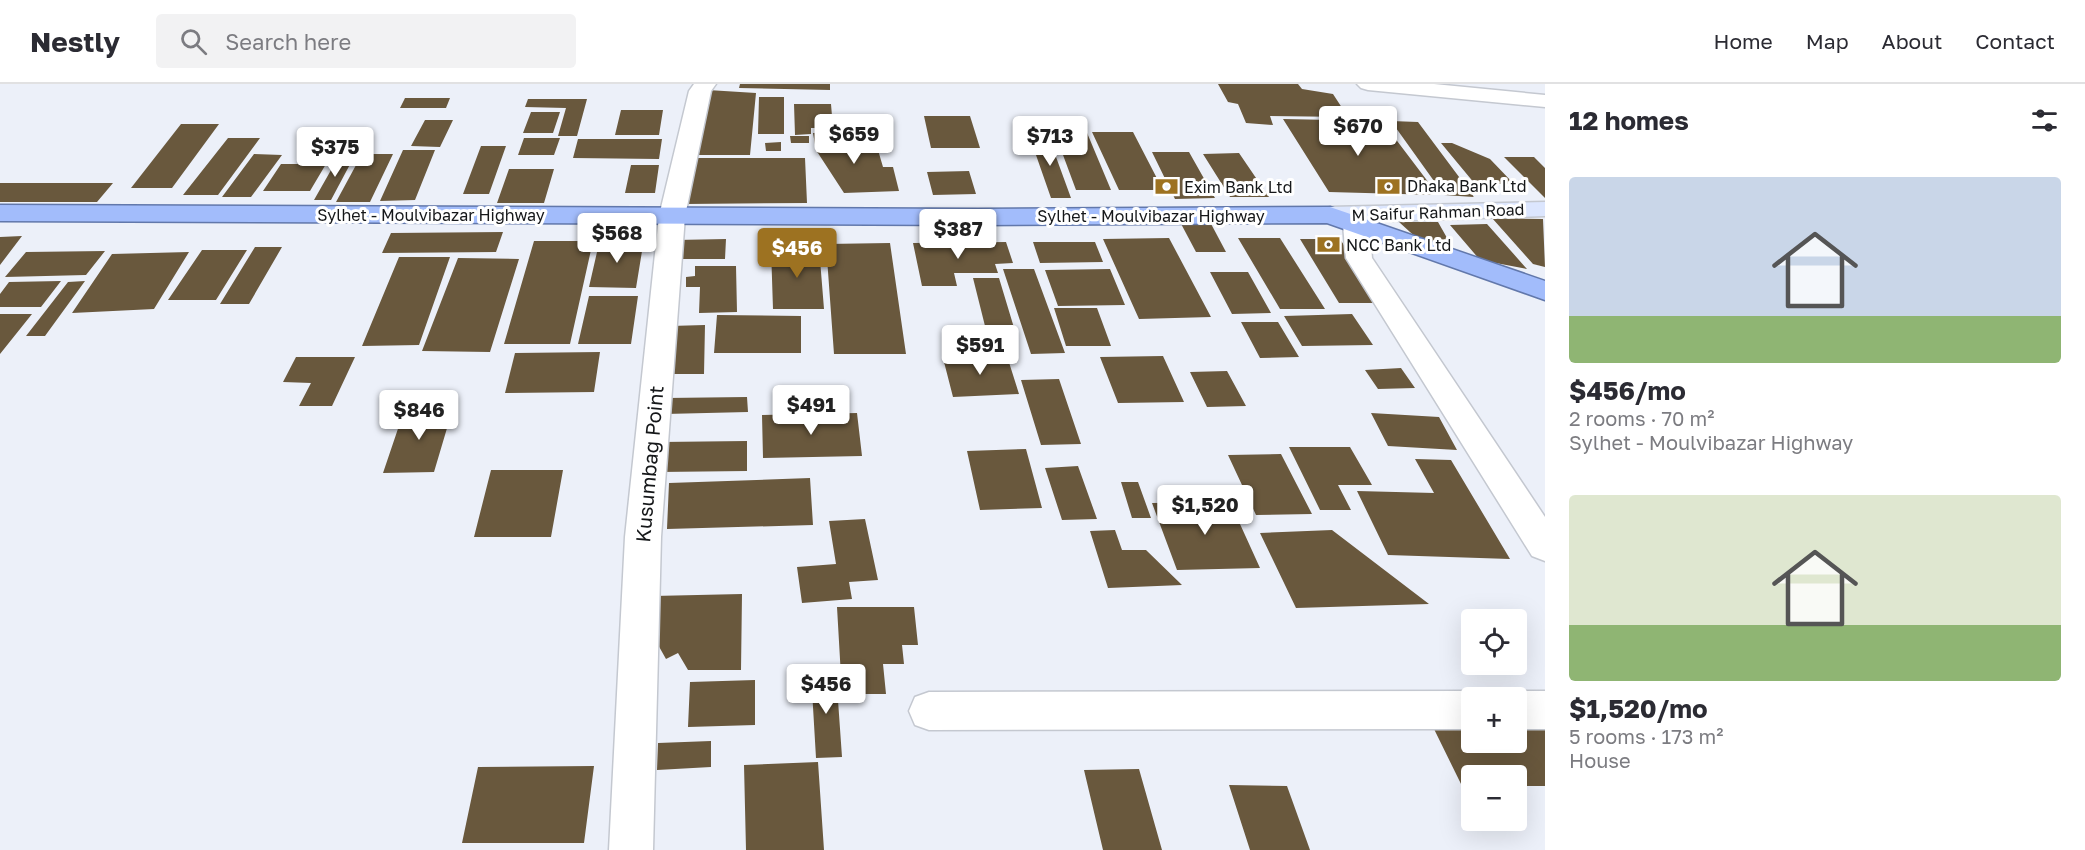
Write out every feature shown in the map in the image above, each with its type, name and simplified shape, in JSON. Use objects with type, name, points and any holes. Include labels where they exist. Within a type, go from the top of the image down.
[{"type":"highway","name":"Sylhet - Moulvibazar Highway","points":[[0,213],[1343,220],[1545,291]]},
{"type":"main road","name":"M Saifur Rahman Road","points":[[1343,220],[1545,209]]},
{"type":"street","name":"Kusumbag Point","points":[[631,850],[643,537],[672,216],[700,91],[705,84]]},
{"type":"street","points":[[1368,84],[1545,101]]},
{"type":"street","points":[[1343,220],[1359,258],[1545,546]]},
{"type":"street","points":[[929,711],[1461,710]]},
{"type":"street","points":[[1527,710],[1545,710]]},
{"type":"building","points":[[740,84],[830,84],[830,90],[739,88]]},
{"type":"building","points":[[1218,84],[1298,84],[1302,89],[1333,94],[1348,117],[1270,116],[1273,125],[1246,123],[1238,104],[1228,102]]},
{"type":"building","points":[[708,90],[756,93],[750,155],[692,155]]},
{"type":"building","points":[[759,97],[784,97],[784,134],[758,134]]},
{"type":"building","points":[[405,98],[450,98],[446,108],[400,108]]},
{"type":"building","points":[[528,99],[587,99],[577,136],[558,136],[566,108],[525,107]]},
{"type":"building","points":[[794,104],[831,104],[833,128],[811,128],[811,134],[795,135]]},
{"type":"building","points":[[621,110],[663,110],[659,135],[615,135]]},
{"type":"building","points":[[531,112],[560,112],[553,133],[523,133]]},
{"type":"building","points":[[863,115],[869,115],[869,121],[893,125],[893,129],[846,129],[845,125],[850,125],[850,120],[864,123]]},
{"type":"building","points":[[924,116],[970,116],[980,148],[931,148]]},
{"type":"building","points":[[1283,119],[1382,121],[1438,195],[1329,192]]},
{"type":"building","points":[[425,120],[453,120],[440,147],[411,146]]},
{"type":"building","points":[[1391,121],[1418,122],[1474,197],[1444,195]]},
{"type":"building","points":[[181,124],[219,124],[172,188],[131,188]]},
{"type":"building","points":[[1053,128],[1085,128],[1111,190],[1076,190]]},
{"type":"building","points":[[859,131],[885,131],[888,145],[861,145]]},
{"type":"building","points":[[845,132],[848,147],[869,147],[870,150],[878,150],[883,167],[893,167],[899,191],[844,193],[816,150],[813,133]]},
{"type":"building","points":[[1092,132],[1133,132],[1163,190],[1119,190]]},
{"type":"building","points":[[1029,135],[1048,135],[1071,198],[1051,198]]},
{"type":"building","points":[[790,136],[809,136],[809,143],[791,143]]},
{"type":"building","points":[[228,138],[260,138],[218,195],[183,195]]},
{"type":"building","points":[[524,138],[560,138],[554,155],[518,155]]},
{"type":"building","points":[[578,139],[662,139],[659,159],[573,158]]},
{"type":"building","points":[[781,142],[781,151],[766,151],[765,143]]},
{"type":"building","points":[[1441,143],[1452,143],[1490,159],[1514,184],[1475,184]]},
{"type":"building","points":[[481,146],[506,146],[489,194],[463,194]]},
{"type":"building","points":[[403,150],[435,150],[415,200],[380,201]]},
{"type":"building","points":[[1152,152],[1189,152],[1215,198],[1175,199]]},
{"type":"building","points":[[1239,153],[1269,197],[1230,197],[1203,154]]},
{"type":"building","points":[[254,154],[282,155],[251,197],[222,197]]},
{"type":"building","points":[[362,154],[393,154],[370,202],[336,202]]},
{"type":"building","points":[[355,155],[331,200],[314,200],[339,156]]},
{"type":"building","points":[[1504,157],[1534,157],[1545,168],[1545,198]]},
{"type":"building","points":[[690,158],[805,158],[807,203],[685,204]]},
{"type":"building","points":[[281,164],[326,164],[310,191],[263,191]]},
{"type":"building","points":[[631,165],[659,165],[655,193],[625,193]]},
{"type":"building","points":[[509,169],[554,169],[544,203],[497,203]]},
{"type":"building","points":[[969,171],[976,194],[933,195],[927,172]]},
{"type":"building","points":[[0,183],[113,183],[97,202],[0,202]]},
{"type":"building","points":[[1492,218],[1543,219],[1545,267],[1533,264]]},
{"type":"building","points":[[1179,220],[1209,220],[1226,252],[1196,252]]},
{"type":"building","points":[[1399,222],[1438,222],[1455,252],[1421,242]]},
{"type":"building","points":[[1487,224],[1527,269],[1480,260],[1450,225]]},
{"type":"building","points":[[503,232],[496,252],[382,253],[391,233]]},
{"type":"building","points":[[22,236],[0,265],[0,237]]},
{"type":"building","points":[[1169,238],[1211,317],[1139,319],[1103,239]]},
{"type":"building","points":[[1238,238],[1280,238],[1325,309],[1280,309]]},
{"type":"building","points":[[600,239],[644,239],[636,288],[589,287]]},
{"type":"building","points":[[726,239],[725,259],[675,259],[676,240]]},
{"type":"building","points":[[1300,239],[1340,239],[1382,303],[1339,303]]},
{"type":"building","points":[[534,241],[593,241],[570,344],[504,344]]},
{"type":"building","points":[[1006,242],[1013,263],[995,264],[998,273],[954,273],[957,286],[922,286],[913,243]]},
{"type":"building","points":[[1033,242],[1095,242],[1103,262],[1040,263]]},
{"type":"building","points":[[890,243],[906,354],[834,354],[826,244]]},
{"type":"building","points":[[255,247],[282,247],[249,304],[220,304]]},
{"type":"building","points":[[819,247],[824,309],[773,309],[771,248]]},
{"type":"building","points":[[202,250],[247,250],[216,300],[168,300]]},
{"type":"building","points":[[105,251],[86,275],[5,277],[26,252]]},
{"type":"building","points":[[189,252],[154,309],[72,313],[112,254]]},
{"type":"building","points":[[399,257],[450,257],[419,345],[362,346]]},
{"type":"building","points":[[458,258],[519,259],[490,352],[422,351]]},
{"type":"building","points":[[695,266],[736,266],[737,312],[699,313],[700,287],[686,287],[686,277],[695,276]]},
{"type":"building","points":[[1003,269],[1034,269],[1065,353],[1031,354]]},
{"type":"building","points":[[1110,269],[1125,305],[1058,306],[1045,270]]},
{"type":"building","points":[[1210,272],[1248,272],[1271,313],[1232,314]]},
{"type":"building","points":[[973,278],[999,278],[1018,341],[989,342]]},
{"type":"building","points":[[61,281],[41,307],[0,307],[0,294],[9,282]]},
{"type":"building","points":[[85,281],[45,336],[26,336],[68,282]]},
{"type":"building","points":[[589,296],[638,296],[631,344],[578,344]]},
{"type":"building","points":[[1054,308],[1097,308],[1111,346],[1066,346]]},
{"type":"building","points":[[0,314],[32,314],[0,354]]},
{"type":"building","points":[[1352,314],[1373,345],[1302,346],[1284,316]]},
{"type":"building","points":[[717,315],[801,316],[801,353],[714,353]]},
{"type":"building","points":[[1241,322],[1278,322],[1299,357],[1260,358]]},
{"type":"building","points":[[705,325],[704,374],[667,374],[670,326]]},
{"type":"building","points":[[600,352],[594,392],[505,393],[515,353]]},
{"type":"building","points":[[1007,356],[1019,394],[953,397],[943,358]]},
{"type":"building","points":[[1163,356],[1184,402],[1118,403],[1100,357]]},
{"type":"building","points":[[296,357],[355,357],[332,406],[299,406],[311,383],[283,382]]},
{"type":"building","points":[[1401,368],[1415,388],[1378,389],[1365,370]]},
{"type":"building","points":[[1227,371],[1246,406],[1207,407],[1190,372]]},
{"type":"building","points":[[1059,379],[1081,444],[1041,445],[1021,380]]},
{"type":"building","points":[[747,397],[748,412],[665,414],[666,398]]},
{"type":"building","points":[[405,408],[453,408],[434,472],[383,473]]},
{"type":"building","points":[[857,413],[862,456],[763,458],[762,415]]},
{"type":"building","points":[[1371,413],[1439,417],[1457,450],[1388,446]]},
{"type":"building","points":[[747,441],[747,471],[659,472],[661,442]]},
{"type":"building","points":[[1289,447],[1350,447],[1372,485],[1338,485],[1351,510],[1320,510]]},
{"type":"building","points":[[1026,449],[1042,508],[980,510],[967,451]]},
{"type":"building","points":[[1281,454],[1312,514],[1256,515],[1228,455]]},
{"type":"building","points":[[1415,459],[1451,460],[1510,559],[1388,555],[1357,491],[1434,493]]},
{"type":"building","points":[[1078,466],[1097,519],[1062,520],[1045,468]]},
{"type":"building","points":[[491,470],[563,470],[551,537],[474,537]]},
{"type":"building","points":[[810,478],[813,525],[667,529],[669,483]]},
{"type":"building","points":[[1121,482],[1138,482],[1151,518],[1132,518]]},
{"type":"building","points":[[1230,502],[1260,568],[1177,570],[1152,503]]},
{"type":"building","points":[[865,519],[878,580],[849,582],[852,599],[802,603],[797,567],[836,564],[829,521]]},
{"type":"building","points":[[1115,530],[1122,550],[1146,550],[1182,585],[1108,588],[1090,531]]},
{"type":"building","points":[[1332,530],[1429,604],[1296,608],[1260,533]]},
{"type":"building","points":[[742,594],[741,670],[688,670],[678,653],[666,659],[657,643],[653,596]]},
{"type":"building","points":[[837,607],[914,607],[918,645],[902,645],[904,664],[883,664],[886,694],[842,694]]},
{"type":"building","points":[[836,672],[842,757],[816,758],[811,673]]},
{"type":"building","points":[[755,680],[755,725],[688,727],[690,682]]},
{"type":"building","points":[[1434,729],[1461,729],[1461,753],[1527,753],[1527,729],[1545,729],[1545,786],[1527,786],[1527,765],[1461,765],[1461,784]]},
{"type":"building","points":[[711,741],[711,767],[657,770],[658,743]]},
{"type":"building","points":[[818,762],[824,850],[746,850],[744,765]]},
{"type":"building","points":[[594,766],[584,843],[462,843],[478,767]]},
{"type":"building","points":[[1139,769],[1162,850],[1103,850],[1084,770]]},
{"type":"building","points":[[1229,785],[1287,786],[1310,850],[1250,850]]},
{"type":"place","name":"Dhaka Bank Ltd","points":[[1389,186]]},
{"type":"place","name":"Exim Bank Ltd","points":[[1166,187]]},
{"type":"place","name":"NCC Bank Ltd","points":[[1328,245]]}]
